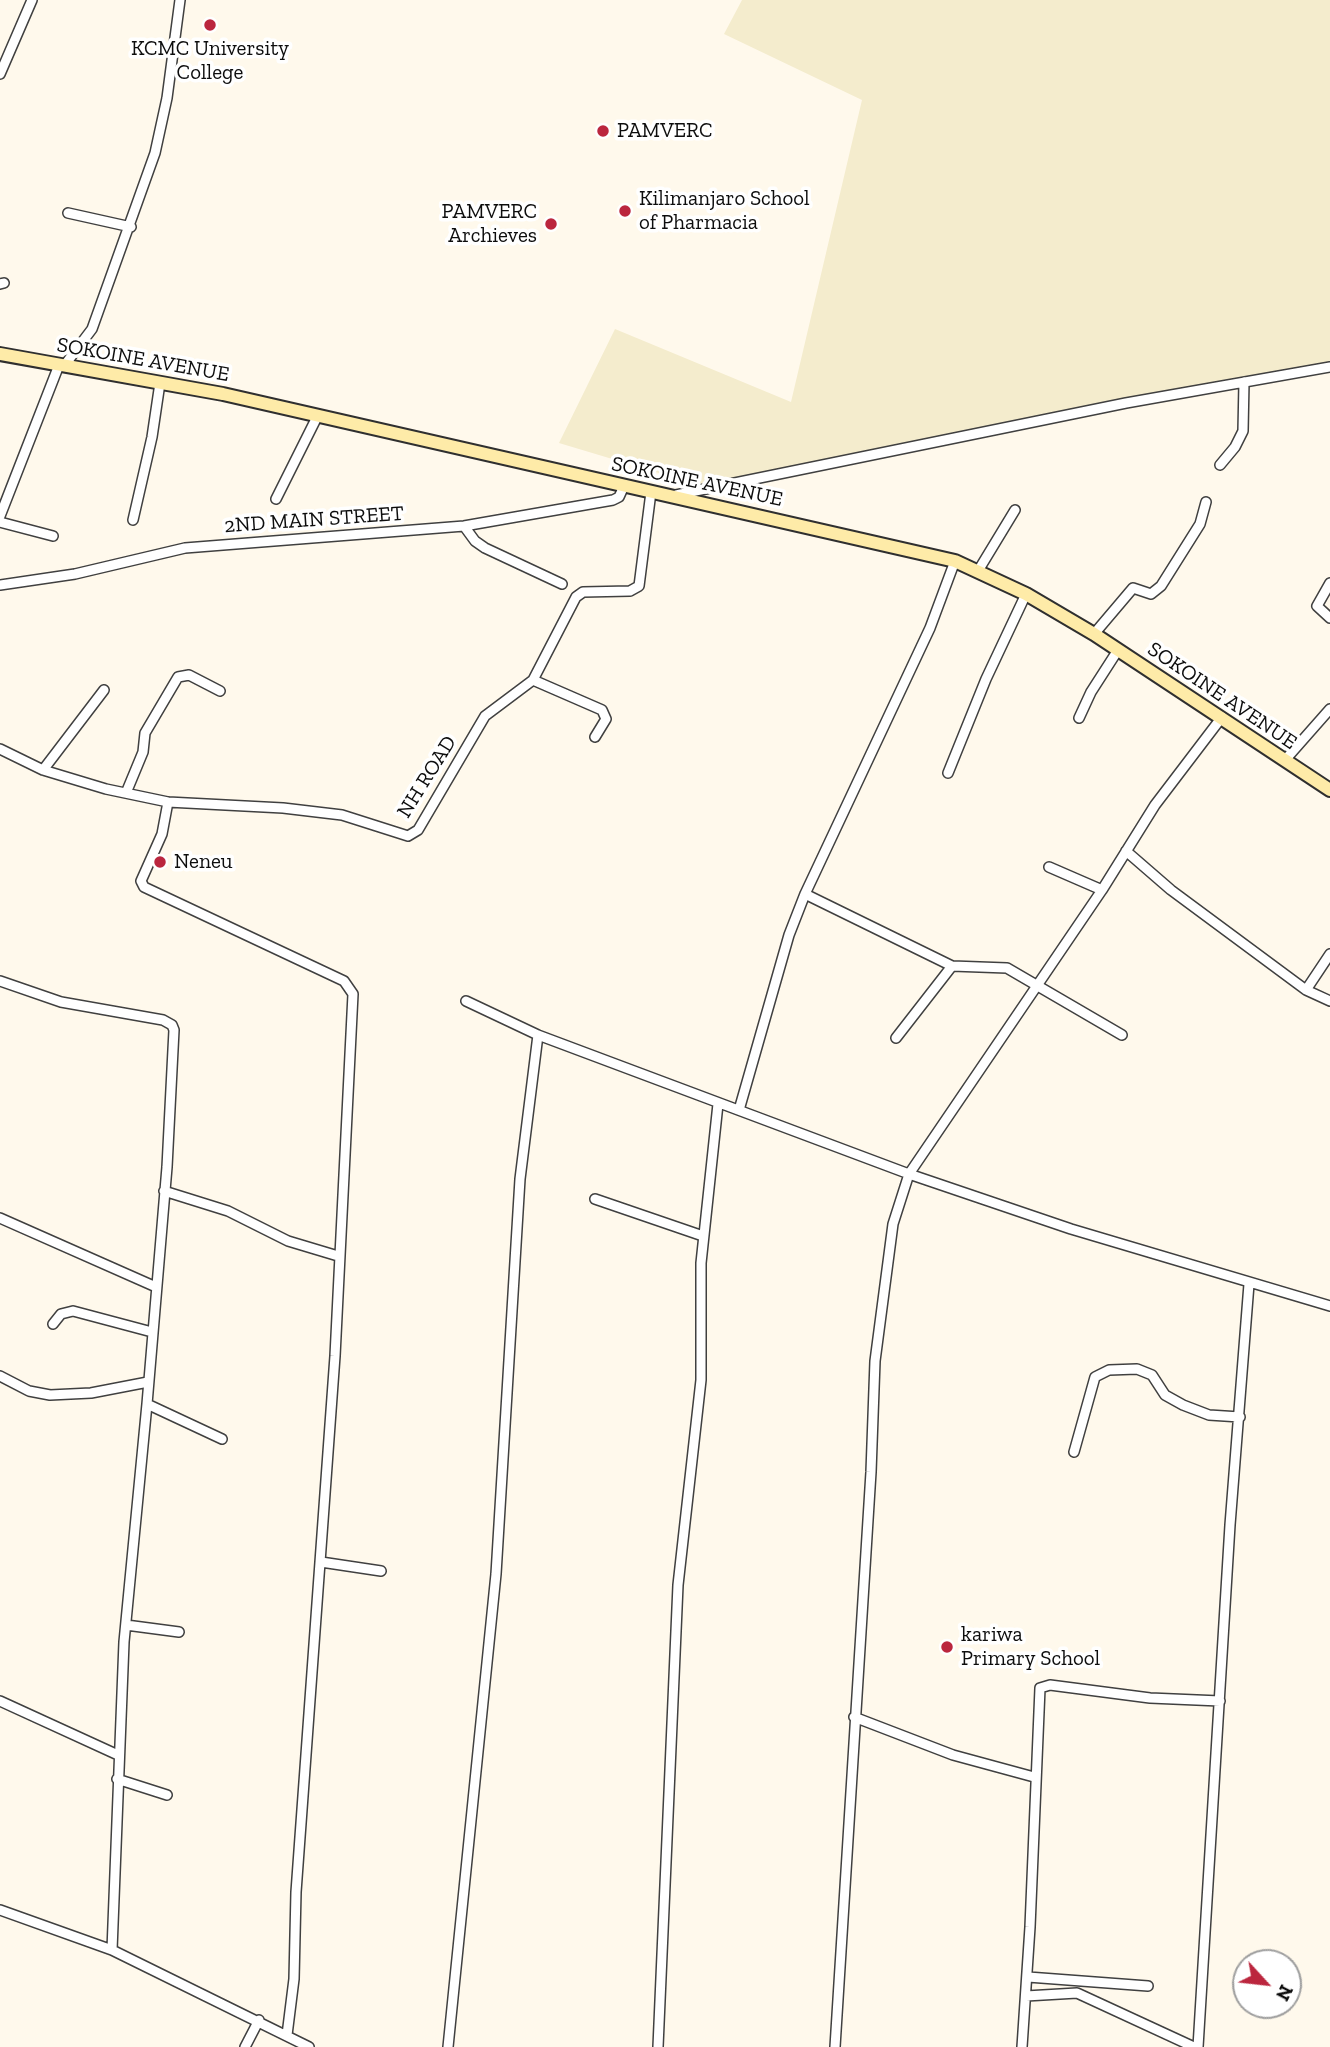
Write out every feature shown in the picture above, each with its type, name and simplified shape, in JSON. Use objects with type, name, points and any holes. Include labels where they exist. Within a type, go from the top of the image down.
[{"type":"street","points":[[0,74],[32,0]]},
{"type":"street","points":[[0,516],[62,366],[92,329],[131,227],[155,153],[167,98],[180,0]]},
{"type":"street","points":[[68,213],[131,227]]},
{"type":"street","name":"SOKOINE AVENUE","points":[[0,354],[223,394],[955,561],[1026,594],[1094,634],[1330,790]]},
{"type":"street","points":[[674,495],[1126,403],[1330,367]]},
{"type":"street","points":[[1220,465],[1235,447],[1243,431],[1244,382]]},
{"type":"street","points":[[133,520],[152,438],[160,383]]},
{"type":"street","points":[[275,499],[317,417]]},
{"type":"street","name":"2ND MAIN STREET","points":[[0,585],[75,575],[185,548],[464,526],[613,500],[619,497],[624,486]]},
{"type":"street","name":"NH ROAD","points":[[0,749],[43,770],[168,802],[283,808],[342,816],[408,836],[418,830],[485,716],[533,680],[576,597],[583,592],[630,591],[639,586],[651,492]]},
{"type":"street","points":[[1094,634],[1133,588],[1151,594],[1161,586],[1200,524],[1206,502]]},
{"type":"street","points":[[978,571],[1015,510]]},
{"type":"street","points":[[0,522],[53,536]]},
{"type":"street","points":[[464,526],[475,541],[485,548],[562,584]]},
{"type":"street","points":[[739,1110],[781,955],[805,894],[930,628],[955,561]]},
{"type":"street","points":[[1330,583],[1317,606],[1330,618]]},
{"type":"street","points":[[947,773],[986,679],[1026,594]]},
{"type":"street","points":[[1079,718],[1090,692],[1118,650]]},
{"type":"street","points":[[126,793],[144,752],[145,733],[178,677],[189,675],[220,691]]},
{"type":"street","points":[[533,680],[602,710],[606,719],[595,737]]},
{"type":"street","points":[[43,770],[104,690]]},
{"type":"street","points":[[1285,761],[1330,709]]},
{"type":"street","points":[[835,2047],[871,1472],[875,1361],[893,1224],[909,1174],[1102,890],[1155,805],[1222,717]]},
{"type":"street","points":[[168,802],[162,834],[141,881],[144,887],[344,981],[352,994],[321,1562],[296,1892],[294,1979],[287,2035]]},
{"type":"street","points":[[1126,851],[1171,890],[1306,990],[1330,1000]]},
{"type":"street","points":[[1049,867],[1102,890]]},
{"type":"street","points":[[805,894],[952,966],[1007,968],[1122,1035]]},
{"type":"street","points":[[1306,990],[1330,954]]},
{"type":"street","points":[[896,1038],[952,966]]},
{"type":"street","points":[[0,981],[61,1002],[152,1017],[172,1025],[164,1191],[148,1404],[126,1625],[118,1755],[112,1950]]},
{"type":"street","points":[[466,1001],[538,1035],[909,1174],[1071,1229],[1330,1307]]},
{"type":"street","points":[[448,2047],[494,1601],[520,1179],[538,1035]]},
{"type":"street","points":[[657,2047],[678,1585],[701,1380],[703,1236],[718,1104]]},
{"type":"street","points":[[164,1191],[228,1211],[288,1241],[338,1256]]},
{"type":"street","points":[[595,1199],[703,1236]]},
{"type":"street","points":[[0,1218],[156,1287]]},
{"type":"street","points":[[1027,1996],[1077,1993],[1196,2047],[1249,1284]]},
{"type":"street","points":[[53,1324],[61,1314],[73,1311],[152,1332]]},
{"type":"street","points":[[1074,1452],[1095,1377],[1109,1370],[1137,1369],[1152,1376],[1165,1395],[1184,1405],[1209,1415],[1240,1417]]},
{"type":"street","points":[[0,1376],[29,1391],[50,1395],[91,1393],[148,1382]]},
{"type":"street","points":[[148,1404],[222,1439]]},
{"type":"street","points":[[321,1562],[381,1571]]},
{"type":"street","points":[[126,1625],[179,1632]]},
{"type":"street","points":[[1022,2047],[1027,1996],[1038,1693],[1042,1685],[1150,1698],[1220,1701]]},
{"type":"street","points":[[0,1701],[118,1755]]},
{"type":"street","points":[[854,1717],[953,1755],[1034,1777]]},
{"type":"street","points":[[117,1779],[167,1795]]},
{"type":"street","points":[[0,1910],[112,1950],[259,2020],[309,2047]]},
{"type":"street","points":[[1027,1977],[1148,1986]]},
{"type":"street","points":[[245,2047],[259,2020]]},
{"type":"shaded area","points":[[742,0],[1330,0],[1330,368],[699,485],[559,443],[615,329],[791,402],[862,100],[724,34]]},
{"type":"place","name":"KCMC University College","points":[[210,25]]},
{"type":"place","name":"PAMVERC","points":[[603,131]]},
{"type":"place","name":"Kilimanjaro School of Pharmacia","points":[[625,211]]},
{"type":"place","name":"PAMVERC Archieves","points":[[551,224]]},
{"type":"place","name":"Neneu","points":[[160,862]]},
{"type":"place","name":"kariwa Primary School","points":[[947,1647]]}]
